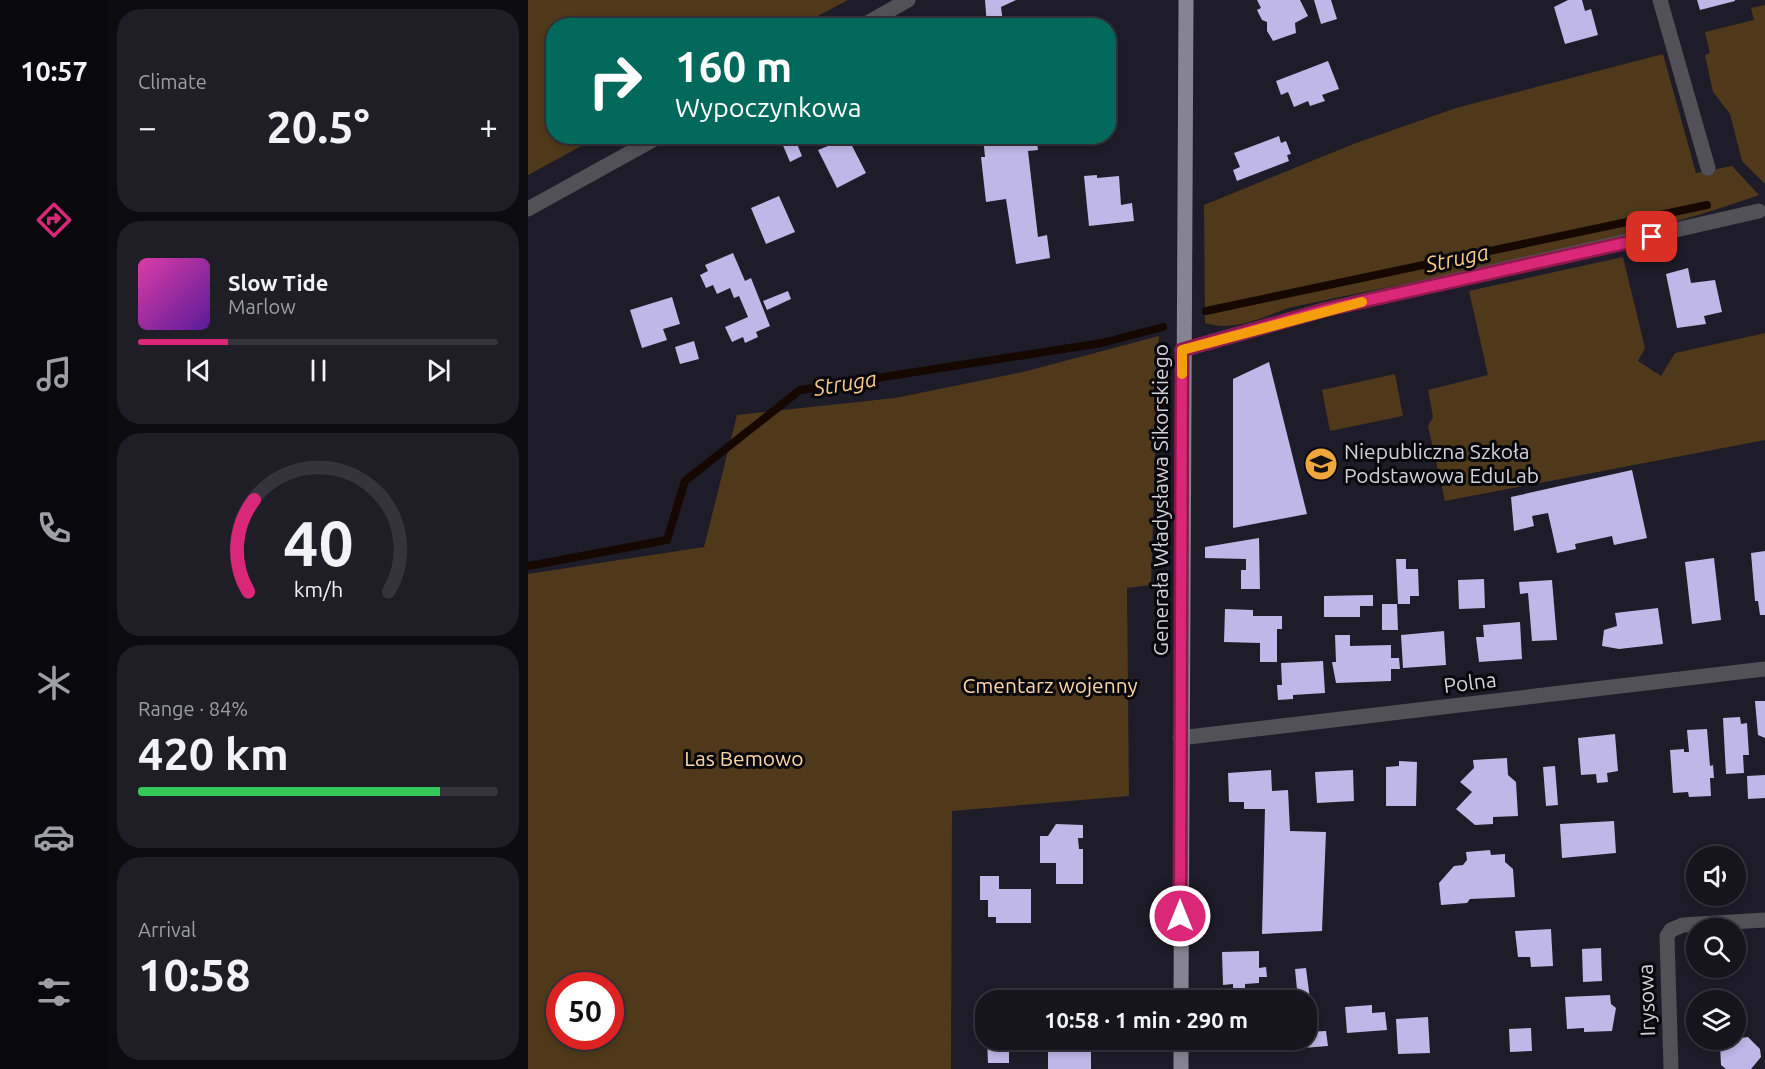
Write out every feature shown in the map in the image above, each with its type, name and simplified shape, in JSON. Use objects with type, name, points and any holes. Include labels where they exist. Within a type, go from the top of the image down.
[{"type":"main road","name":"Generała Władysława Sikorskiego","points":[[1181,990],[1180,738],[1186,0]]},
{"type":"main road","points":[[1181,1050],[1181,1069]]},
{"type":"street","points":[[876,18],[908,0]]},
{"type":"street","points":[[1660,0],[1708,168]]},
{"type":"street","points":[[528,209],[646,144]]},
{"type":"street","points":[[1182,350],[1324,310],[1760,211]]},
{"type":"street","name":"Polna","points":[[1180,738],[1765,669]]},
{"type":"street","name":"Irysowa","points":[[1671,1069],[1666,943],[1671,930],[1683,925],[1765,920]]},
{"type":"green space","points":[[528,0],[848,0],[814,18],[546,18],[546,144],[585,144],[528,175]]},
{"type":"green space","points":[[1765,5],[1765,184],[1742,161],[1730,114],[1713,92],[1705,55],[1710,53],[1705,32],[1754,20],[1751,8]]},
{"type":"green space","points":[[1663,54],[1696,173],[1732,166],[1759,195],[1702,214],[1585,246],[1288,308],[1258,320],[1237,325],[1205,323],[1204,205],[1356,143],[1456,108]]},
{"type":"green space","points":[[1623,257],[1645,348],[1638,361],[1661,376],[1675,353],[1765,333],[1765,440],[1445,501],[1428,426],[1433,417],[1428,390],[1488,375],[1469,291]]},
{"type":"green space","name":"Las Bemowo","points":[[1159,336],[1151,585],[1127,588],[1129,796],[952,811],[951,1069],[528,1069],[528,574],[704,547],[737,415],[895,398],[1023,372]]},
{"type":"green space","points":[[1395,374],[1403,416],[1330,431],[1322,390]]},
{"type":"building","points":[[985,0],[1016,0],[1001,7],[1002,18],[986,18]]},
{"type":"building","points":[[1257,0],[1300,0],[1308,16],[1295,23],[1296,33],[1273,41],[1267,31],[1267,22],[1262,20],[1257,10],[1261,8]]},
{"type":"building","points":[[1314,0],[1331,0],[1337,19],[1321,24]]},
{"type":"building","points":[[1568,0],[1582,0],[1585,11],[1591,9],[1598,35],[1565,44],[1554,7]]},
{"type":"building","points":[[1697,0],[1735,0],[1735,1],[1700,10]]},
{"type":"building","points":[[1328,61],[1339,89],[1322,95],[1325,101],[1310,106],[1308,101],[1294,107],[1288,92],[1281,95],[1276,81]]},
{"type":"building","points":[[1279,136],[1281,143],[1286,141],[1291,154],[1287,155],[1289,161],[1237,181],[1233,170],[1240,167],[1234,153]]},
{"type":"building","points":[[782,144],[797,144],[802,156],[790,162]]},
{"type":"building","points":[[833,144],[851,144],[866,173],[837,188],[818,150]]},
{"type":"building","points":[[984,144],[1037,144],[1038,150],[1028,151],[1038,237],[1047,235],[1050,258],[1016,264],[1006,199],[986,202],[981,157],[985,157]]},
{"type":"building","points":[[1097,175],[1097,178],[1119,176],[1121,205],[1132,203],[1134,221],[1089,226],[1084,176]]},
{"type":"building","points":[[779,196],[795,232],[766,244],[751,208]]},
{"type":"building","points":[[733,253],[745,281],[751,278],[770,326],[756,332],[758,337],[745,343],[743,337],[732,342],[725,327],[748,317],[739,296],[734,298],[730,288],[717,294],[713,285],[706,288],[700,275],[708,271],[705,265]]},
{"type":"building","points":[[1688,268],[1691,283],[1715,280],[1722,312],[1704,316],[1706,324],[1677,328],[1666,274]]},
{"type":"building","points":[[788,291],[791,299],[767,310],[763,301]]},
{"type":"building","points":[[672,297],[680,324],[663,329],[667,340],[642,348],[630,310]]},
{"type":"building","points":[[694,341],[699,359],[680,364],[675,347]]},
{"type":"building","points":[[1269,362],[1307,514],[1233,528],[1233,379]]},
{"type":"building","points":[[1632,470],[1647,538],[1614,545],[1612,536],[1575,544],[1576,549],[1557,553],[1548,513],[1532,516],[1534,526],[1514,531],[1511,497]]},
{"type":"building","points":[[1259,538],[1260,589],[1241,589],[1241,570],[1246,570],[1246,559],[1205,558],[1205,547]]},
{"type":"building","points":[[1765,551],[1765,615],[1760,615],[1758,601],[1755,601],[1751,553]]},
{"type":"building","points":[[1714,558],[1721,620],[1692,624],[1685,562]]},
{"type":"building","points":[[1396,559],[1406,559],[1406,569],[1418,569],[1419,596],[1410,596],[1410,604],[1398,604]]},
{"type":"building","points":[[1484,579],[1485,608],[1459,609],[1458,580]]},
{"type":"building","points":[[1552,580],[1557,640],[1532,641],[1528,593],[1520,594],[1519,582]]},
{"type":"building","points":[[1373,595],[1373,606],[1360,606],[1360,617],[1324,617],[1324,596]]},
{"type":"building","points":[[1382,604],[1397,604],[1398,630],[1382,630]]},
{"type":"building","points":[[1658,608],[1663,644],[1619,649],[1602,646],[1604,630],[1617,626],[1615,613]]},
{"type":"building","points":[[1225,609],[1253,610],[1253,616],[1282,616],[1282,629],[1277,629],[1277,662],[1260,662],[1260,643],[1224,642]]},
{"type":"building","points":[[1520,622],[1522,659],[1479,662],[1476,637],[1484,637],[1483,625]]},
{"type":"building","points":[[1444,631],[1446,665],[1403,668],[1401,635]]},
{"type":"building","points":[[1335,635],[1350,635],[1350,646],[1391,645],[1391,658],[1399,658],[1400,669],[1391,669],[1391,681],[1336,683],[1332,662],[1336,662]]},
{"type":"building","points":[[1323,661],[1325,693],[1293,695],[1293,699],[1278,700],[1277,685],[1282,685],[1281,663]]},
{"type":"building","points":[[1755,701],[1765,701],[1765,738],[1758,735]]},
{"type":"building","points":[[1740,717],[1741,724],[1747,723],[1749,755],[1743,755],[1744,773],[1726,774],[1723,718]]},
{"type":"building","points":[[1707,729],[1710,766],[1713,765],[1714,778],[1710,778],[1711,796],[1689,797],[1688,792],[1673,793],[1670,750],[1684,749],[1684,752],[1689,752],[1687,730]]},
{"type":"building","points":[[1615,734],[1618,771],[1607,773],[1608,782],[1597,783],[1596,774],[1581,775],[1578,738]]},
{"type":"building","points":[[1507,758],[1508,775],[1516,782],[1518,816],[1493,817],[1493,824],[1475,825],[1456,809],[1472,792],[1460,782],[1474,768],[1473,760]]},
{"type":"building","points":[[1399,761],[1417,762],[1416,806],[1386,806],[1386,767],[1399,766]]},
{"type":"building","points":[[1555,766],[1558,805],[1546,806],[1543,767]]},
{"type":"building","points":[[1271,770],[1272,791],[1288,790],[1290,831],[1326,832],[1322,931],[1262,934],[1265,809],[1244,809],[1244,802],[1229,802],[1228,773]]},
{"type":"building","points":[[1353,770],[1354,801],[1317,803],[1315,772]]},
{"type":"building","points":[[1765,775],[1765,798],[1748,799],[1747,776]]},
{"type":"building","points":[[1614,821],[1616,853],[1562,858],[1560,824]]},
{"type":"building","points":[[1056,824],[1083,825],[1083,838],[1078,838],[1079,849],[1083,849],[1083,884],[1056,884],[1056,863],[1040,863],[1040,836],[1048,836]]},
{"type":"building","points":[[1490,850],[1491,855],[1505,854],[1505,862],[1513,869],[1515,897],[1470,899],[1467,903],[1441,905],[1439,883],[1454,866],[1463,865],[1467,860],[1466,852]]},
{"type":"building","points":[[980,876],[999,876],[999,889],[1031,889],[1031,923],[996,923],[996,917],[988,917],[988,900],[980,900]]},
{"type":"building","points":[[1551,929],[1553,966],[1531,967],[1530,957],[1518,957],[1515,931]]},
{"type":"building","points":[[1601,948],[1602,981],[1583,982],[1582,949]]},
{"type":"building","points":[[1259,951],[1259,968],[1266,967],[1267,977],[1259,977],[1259,983],[1245,984],[1245,990],[1233,990],[1233,984],[1223,985],[1222,952]]},
{"type":"building","points":[[1306,968],[1309,990],[1297,990],[1295,969]]},
{"type":"building","points":[[1610,995],[1611,1004],[1616,1008],[1612,1031],[1584,1032],[1584,1028],[1567,1029],[1565,997]]},
{"type":"building","points":[[1372,1005],[1372,1013],[1385,1012],[1387,1030],[1347,1033],[1345,1007]]},
{"type":"building","points":[[1428,1017],[1430,1053],[1398,1054],[1396,1019]]},
{"type":"building","points":[[1531,1028],[1532,1051],[1510,1052],[1509,1029]]},
{"type":"building","points":[[1317,1031],[1326,1031],[1328,1046],[1317,1047]]},
{"type":"building","points":[[1746,1037],[1760,1049],[1761,1057],[1751,1069],[1726,1069],[1721,1065],[1720,1050],[1746,1050]]},
{"type":"building","points":[[987,1050],[1009,1050],[1009,1063],[988,1063]]},
{"type":"building","points":[[1048,1050],[1091,1050],[1091,1069],[1048,1069]]},
{"type":"waterway","name":"Struga","points":[[1206,311],[1707,205]]},
{"type":"waterway","name":"Struga","points":[[528,566],[667,540],[685,481],[800,390],[1102,343],[1163,327]]},
{"type":"slow traffic","points":[[1182,374],[1182,350],[1243,335],[1324,310],[1362,302]]},
{"type":"place","name":"Niepubliczna Szkoła Podstawowa EduLab","points":[[1321,464]]},
{"type":"route","points":[[1180,916],[1182,350],[1243,335],[1324,310],[1652,237]]},
{"type":"park label","name":"Cmentarz wojenny","points":[[1050,686]]}]
